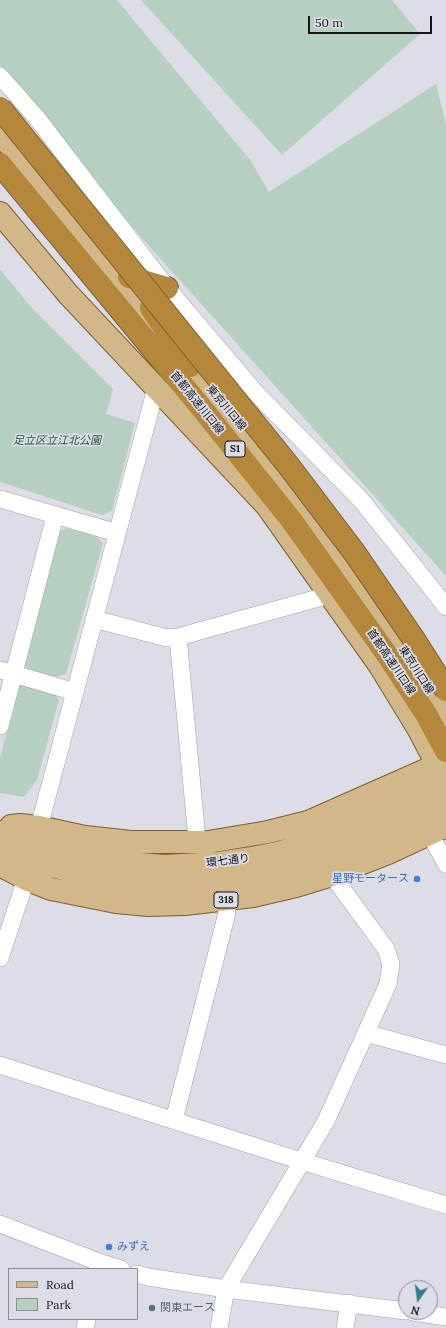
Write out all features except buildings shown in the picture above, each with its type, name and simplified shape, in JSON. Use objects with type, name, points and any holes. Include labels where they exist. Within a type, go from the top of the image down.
[{"type":"highway","points":[[0,108],[288,465],[354,552],[413,638],[446,690]]},
{"type":"highway","points":[[0,120],[129,277],[190,366]]},
{"type":"highway","name":"首都高速川口線","points":[[0,164],[292,520],[388,656],[426,714],[444,768]]},
{"type":"highway","points":[[129,277],[167,288]]},
{"type":"main road","name":"東京川口線","points":[[0,133],[190,366],[242,427],[359,586],[424,680],[446,718]]},
{"type":"main road","points":[[0,214],[68,294],[267,506],[380,666],[444,768],[308,822],[268,832],[208,842],[131,842],[85,837],[39,827],[20,826],[0,828]]},
{"type":"main road","name":"環七通り","points":[[0,852],[83,874],[123,881],[161,884],[198,883],[252,877],[309,864],[351,850],[387,822],[444,768]]},
{"type":"main road","name":"環七通り","points":[[0,832],[88,855],[128,863],[164,866],[188,865],[219,863],[282,852],[344,830],[387,822],[446,806]]},
{"type":"main road","name":"318","points":[[0,865],[51,889],[122,903],[156,905],[184,904],[228,900],[282,890],[332,875],[388,853],[438,830]]},
{"type":"street","points":[[0,76],[37,118],[167,288],[255,392],[361,500],[446,607]]},
{"type":"street","points":[[39,827],[156,388]]},
{"type":"street","points":[[0,499],[117,533]]},
{"type":"street","points":[[0,726],[7,672],[55,516]]},
{"type":"street","points":[[94,619],[166,638],[178,637],[329,595]]},
{"type":"street","points":[[178,637],[196,842]]},
{"type":"street","points":[[7,672],[75,692]]},
{"type":"street","points":[[438,830],[446,864]]},
{"type":"street","points":[[219,1328],[226,1289],[326,1121],[388,984],[391,964],[386,949],[332,875]]},
{"type":"street","points":[[0,958],[26,878]]},
{"type":"street","points":[[174,1120],[226,918],[228,900]]},
{"type":"street","points":[[366,1033],[446,1055]]},
{"type":"street","points":[[0,1065],[301,1161],[446,1205]]},
{"type":"street","points":[[0,1224],[96,1265],[115,1268]]},
{"type":"street","points":[[138,1274],[226,1289],[398,1310]]},
{"type":"street","points":[[345,1328],[349,1303]]},
{"type":"green space","points":[[0,0],[117,0],[251,161],[269,192],[436,84],[446,125],[446,576],[140,236],[0,65]]},
{"type":"green space","points":[[141,0],[392,0],[420,34],[282,155]]},
{"type":"green space","name":"足立区立江北公園","points":[[0,269],[31,307],[113,389],[106,414],[135,423],[112,511],[102,515],[0,482]]},
{"type":"green space","points":[[66,528],[97,537],[103,543],[66,674],[56,677],[27,669],[24,663],[58,532]]},
{"type":"green space","points":[[25,685],[56,695],[59,700],[37,780],[24,797],[0,793],[0,758],[19,686]]},
{"type":"place","name":"星野モータース","points":[[417,879]]},
{"type":"place","name":"みずえ","points":[[109,1247]]},
{"type":"place","name":"関東エース","points":[[152,1308]]}]
